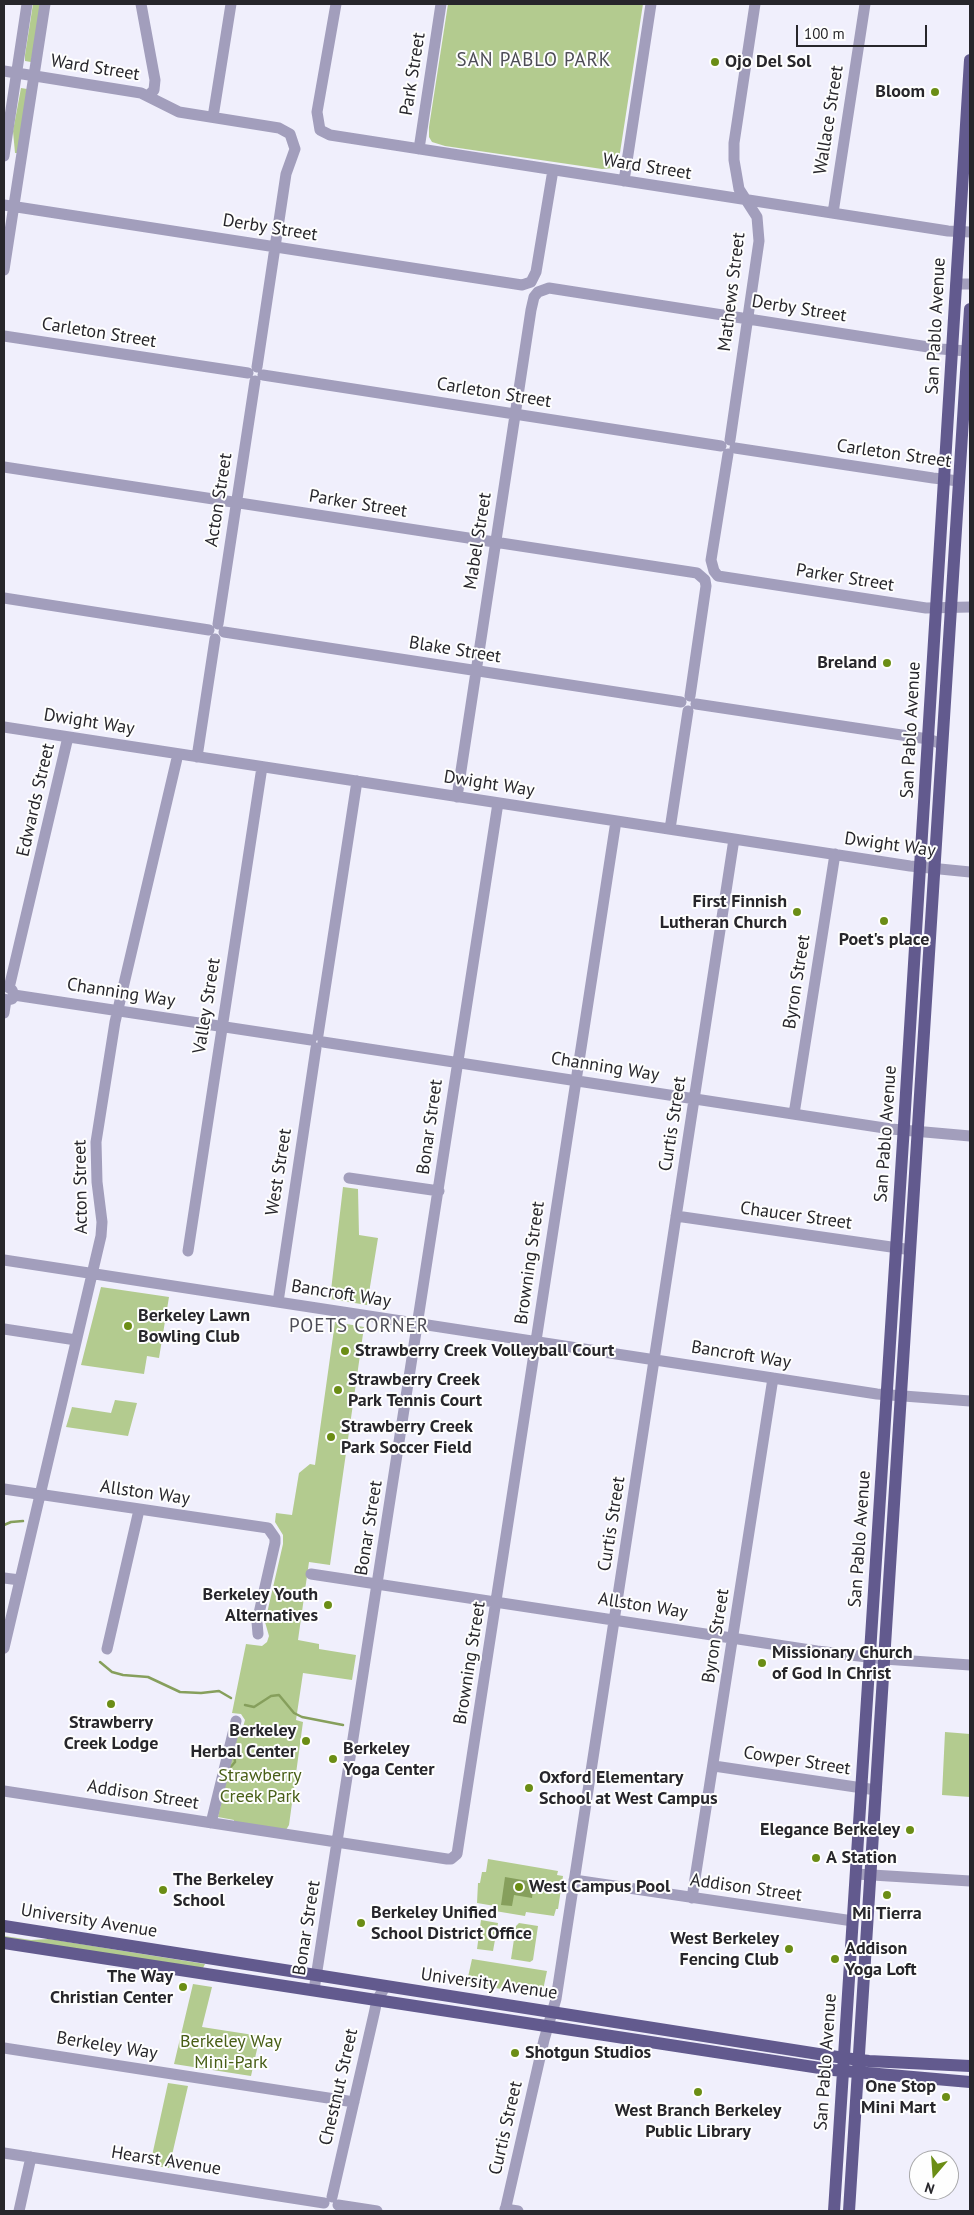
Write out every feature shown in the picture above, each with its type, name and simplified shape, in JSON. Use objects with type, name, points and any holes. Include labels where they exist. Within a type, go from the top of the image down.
[{"type":"main road","name":"San Pablo Avenue","points":[[834,2211],[904,1131],[956,284],[965,232],[970,60]]},
{"type":"main road","name":"San Pablo Avenue","points":[[849,2211],[959,480],[967,414],[970,309]]},
{"type":"main road","name":"University Avenue","points":[[4,1926],[844,2058],[857,2066],[970,2082]]},
{"type":"main road","name":"University Avenue","points":[[4,1943],[844,2071],[857,2066],[970,2066]]},
{"type":"street","points":[[4,156],[27,4]]},
{"type":"street","points":[[4,270],[9,206],[34,76],[45,4]]},
{"type":"street","points":[[141,4],[155,80],[154,90],[149,95]]},
{"type":"street","points":[[213,117],[231,4]]},
{"type":"street","name":"Ward Street","points":[[336,4],[317,112],[320,130],[330,136],[965,232]]},
{"type":"street","name":"Park Street","points":[[419,149],[441,4]]},
{"type":"street","points":[[624,181],[651,4]]},
{"type":"street","name":"Mathews Street","points":[[715,573],[711,560],[759,241],[757,217],[738,185],[734,143],[756,4]]},
{"type":"street","name":"Wallace Street","points":[[833,213],[865,4]]},
{"type":"street","name":"Ward Street","points":[[4,71],[149,95],[179,112],[279,128],[286,131],[292,138]]},
{"type":"street","name":"Acton Street","points":[[197,757],[286,174],[295,149],[292,138]]},
{"type":"street","name":"Derby Street","points":[[9,206],[518,284],[531,282],[536,272],[553,170]]},
{"type":"street","points":[[956,284],[970,284]]},
{"type":"street","name":"Derby Street","points":[[538,292],[549,288],[968,351]]},
{"type":"street","name":"Mabel Street","points":[[457,797],[531,310],[534,297],[538,292]]},
{"type":"street","name":"Carleton Street","points":[[4,336],[728,447],[959,480]]},
{"type":"street","points":[[948,413],[967,414]]},
{"type":"street","name":"Parker Street","points":[[4,467],[692,572],[705,580],[706,592],[689,703]]},
{"type":"street","name":"Parker Street","points":[[715,573],[724,578],[926,608],[970,607]]},
{"type":"street","name":"Blake Street","points":[[4,598],[928,739],[942,744]]},
{"type":"street","points":[[670,829],[689,703]]},
{"type":"street","name":"Dwight Way","points":[[4,727],[920,867],[970,872]]},
{"type":"street","name":"Edwards Street","points":[[4,1013],[68,737]]},
{"type":"street","name":"Acton Street","points":[[4,1648],[102,1230],[96,1166],[96,1142],[118,1010],[178,754]]},
{"type":"street","name":"Valley Street","points":[[188,1250],[262,767]]},
{"type":"street","name":"West Street","points":[[278,1302],[357,781]]},
{"type":"street","name":"Bonar Street","points":[[314,1990],[339,1843],[498,803]]},
{"type":"street","name":"Browning Street","points":[[455,1857],[458,1851],[497,1602],[616,821]]},
{"type":"street","name":"Curtis Street","points":[[505,2210],[556,1999],[734,839]]},
{"type":"street","name":"Byron Street","points":[[794,1114],[835,854]]},
{"type":"street","name":"Channing Way","points":[[7,994],[904,1131],[970,1136]]},
{"type":"street","points":[[349,1178],[439,1191]]},
{"type":"street","name":"Chaucer Street","points":[[676,1216],[911,1250]]},
{"type":"street","name":"Bancroft Way","points":[[4,1260],[773,1378],[901,1396],[970,1400]]},
{"type":"street","points":[[4,1329],[76,1340]]},
{"type":"street","name":"Byron Street","points":[[692,1898],[773,1378]]},
{"type":"street","name":"Allston Way","points":[[4,1489],[268,1528],[275,1538],[274,1553],[257,1622],[258,1634]]},
{"type":"street","points":[[107,1649],[139,1510]]},
{"type":"street","name":"Allston Way","points":[[311,1574],[870,1658],[970,1665]]},
{"type":"street","points":[[4,1578],[20,1580]]},
{"type":"street","points":[[211,1823],[236,1722]]},
{"type":"street","name":"Cowper Street","points":[[714,1766],[876,1790]]},
{"type":"street","name":"Addison Street","points":[[4,1791],[447,1859],[455,1857]]},
{"type":"street","points":[[856,1874],[970,1881]]},
{"type":"street","name":"Addison Street","points":[[574,1880],[853,1921]]},
{"type":"street","name":"Chestnut Street","points":[[331,2206],[377,2000],[385,1987]]},
{"type":"street","name":"Berkeley Way","points":[[4,2048],[354,2102]]},
{"type":"street","name":"Hearst Avenue","points":[[4,2153],[331,2206],[377,2211]]},
{"type":"street","points":[[19,2211],[31,2157]]},
{"type":"street","points":[[505,2210],[518,2211]]},
{"type":"green space","points":[[33,4],[41,4],[31,62],[25,61],[25,55]]},
{"type":"green space","name":"SAN PABLO PARK","points":[[448,4],[643,4],[619,159],[614,168],[602,169],[445,146],[432,142],[429,137],[429,127]]},
{"type":"green space","points":[[21,88],[27,89],[18,153],[15,153],[13,131]]},
{"type":"green space","points":[[343,1187],[358,1189],[359,1235],[378,1238],[367,1305],[330,1299]]},
{"type":"green space","name":"Berkeley Lawn Bowling Club","points":[[101,1287],[169,1297],[159,1358],[147,1356],[144,1374],[81,1365]]},
{"type":"green space","name":"Strawberry Creek Park","points":[[335,1322],[364,1327],[330,1565],[309,1562],[298,1640],[319,1644],[319,1649],[356,1655],[352,1680],[303,1673],[296,1720],[303,1722],[289,1825],[286,1830],[234,1823],[234,1820],[218,1817],[237,1733],[243,1727],[245,1720],[241,1714],[232,1713],[246,1644],[262,1646],[267,1642],[269,1636],[265,1622],[283,1544],[283,1535],[275,1522],[276,1513],[292,1515],[299,1473],[310,1464],[315,1465]]},
{"type":"green space","points":[[115,1400],[137,1403],[128,1436],[66,1427],[72,1407],[111,1413]]},
{"type":"green space","points":[[945,1732],[970,1734],[970,1797],[942,1795]]},
{"type":"green space","name":"West Campus Pool","points":[[488,1859],[558,1871],[557,1875],[563,1876],[558,1909],[556,1909],[554,1916],[526,1912],[525,1916],[495,1911],[495,1906],[477,1903],[478,1883],[480,1883],[482,1872],[486,1872]]},
{"type":"green space","points":[[481,1920],[498,1923],[493,1951],[477,1949]]},
{"type":"green space","points":[[519,1923],[538,1926],[533,1960],[530,1962],[511,1959],[516,1926]]},
{"type":"green space","points":[[4,1936],[31,1940],[49,1939],[205,1964],[203,1968],[4,1938]]},
{"type":"green space","points":[[472,1959],[547,1971],[543,1990],[539,1993],[528,1993],[456,1982],[455,1977],[466,1979],[468,1977]]},
{"type":"green space","name":"Berkeley Way Mini-Park","points":[[193,1984],[212,1987],[202,2027],[260,2036],[251,2076],[174,2064]]},
{"type":"green space","points":[[168,2083],[188,2086],[169,2168],[150,2165]]},
{"type":"shaded area","points":[[505,1877],[534,1882],[532,1898],[514,1895],[512,1906],[501,1905]]},
{"type":"waterway","points":[[4,1525],[23,1521]]},
{"type":"waterway","points":[[100,1662],[112,1672],[148,1677],[180,1692],[201,1693],[219,1691],[231,1698]]},
{"type":"waterway","points":[[245,1705],[254,1707],[271,1696],[279,1695],[294,1713],[302,1717],[343,1725]]},
{"type":"waterway","points":[[229,1769],[235,1762],[234,1751]]},
{"type":"place","name":"Ojo Del Sol","points":[[715,62]]},
{"type":"place","name":"Bloom","points":[[935,92]]},
{"type":"place","name":"Breland","points":[[887,663]]},
{"type":"place","name":"First Finnish Lutheran Church","points":[[797,912]]},
{"type":"place","name":"Poet's place","points":[[884,921]]},
{"type":"place","name":"Berkeley Lawn Bowling Club","points":[[128,1326]]},
{"type":"place","name":"Strawberry Creek Volleyball Court","points":[[345,1351]]},
{"type":"place","name":"Strawberry Creek Park Tennis Court","points":[[338,1390]]},
{"type":"place","name":"Strawberry Creek Park Soccer Field","points":[[331,1437]]},
{"type":"place","name":"Berkeley Youth Alternatives","points":[[328,1605]]},
{"type":"place","name":"Missionary Church of God In Christ","points":[[762,1663]]},
{"type":"place","name":"Strawberry Creek Lodge","points":[[111,1704]]},
{"type":"place","name":"Berkeley Herbal Center","points":[[306,1741]]},
{"type":"place","name":"Berkeley Yoga Center","points":[[333,1759]]},
{"type":"place","name":"Oxford Elementary School at West Campus","points":[[529,1788]]},
{"type":"place","name":"Elegance Berkeley","points":[[910,1830]]},
{"type":"place","name":"A Station","points":[[816,1858]]},
{"type":"place","name":"West Campus Pool","points":[[519,1887]]},
{"type":"place","name":"The Berkeley School","points":[[163,1890]]},
{"type":"place","name":"Mi Tierra","points":[[887,1895]]},
{"type":"place","name":"Berkeley Unified School District Office","points":[[361,1923]]},
{"type":"place","name":"West Berkeley Fencing Club","points":[[789,1949]]},
{"type":"place","name":"Addison Yoga Loft","points":[[835,1959]]},
{"type":"place","name":"The Way Christian Center","points":[[183,1987]]},
{"type":"place","name":"Shotgun Studios","points":[[515,2053]]},
{"type":"place","name":"West Branch Berkeley Public Library","points":[[698,2092]]},
{"type":"place","name":"One Stop Mini Mart","points":[[946,2097]]},
{"type":"district","name":"SAN PABLO PARK","points":[[534,61]]},
{"type":"district","name":"POETS CORNER","points":[[359,1327]]}]
